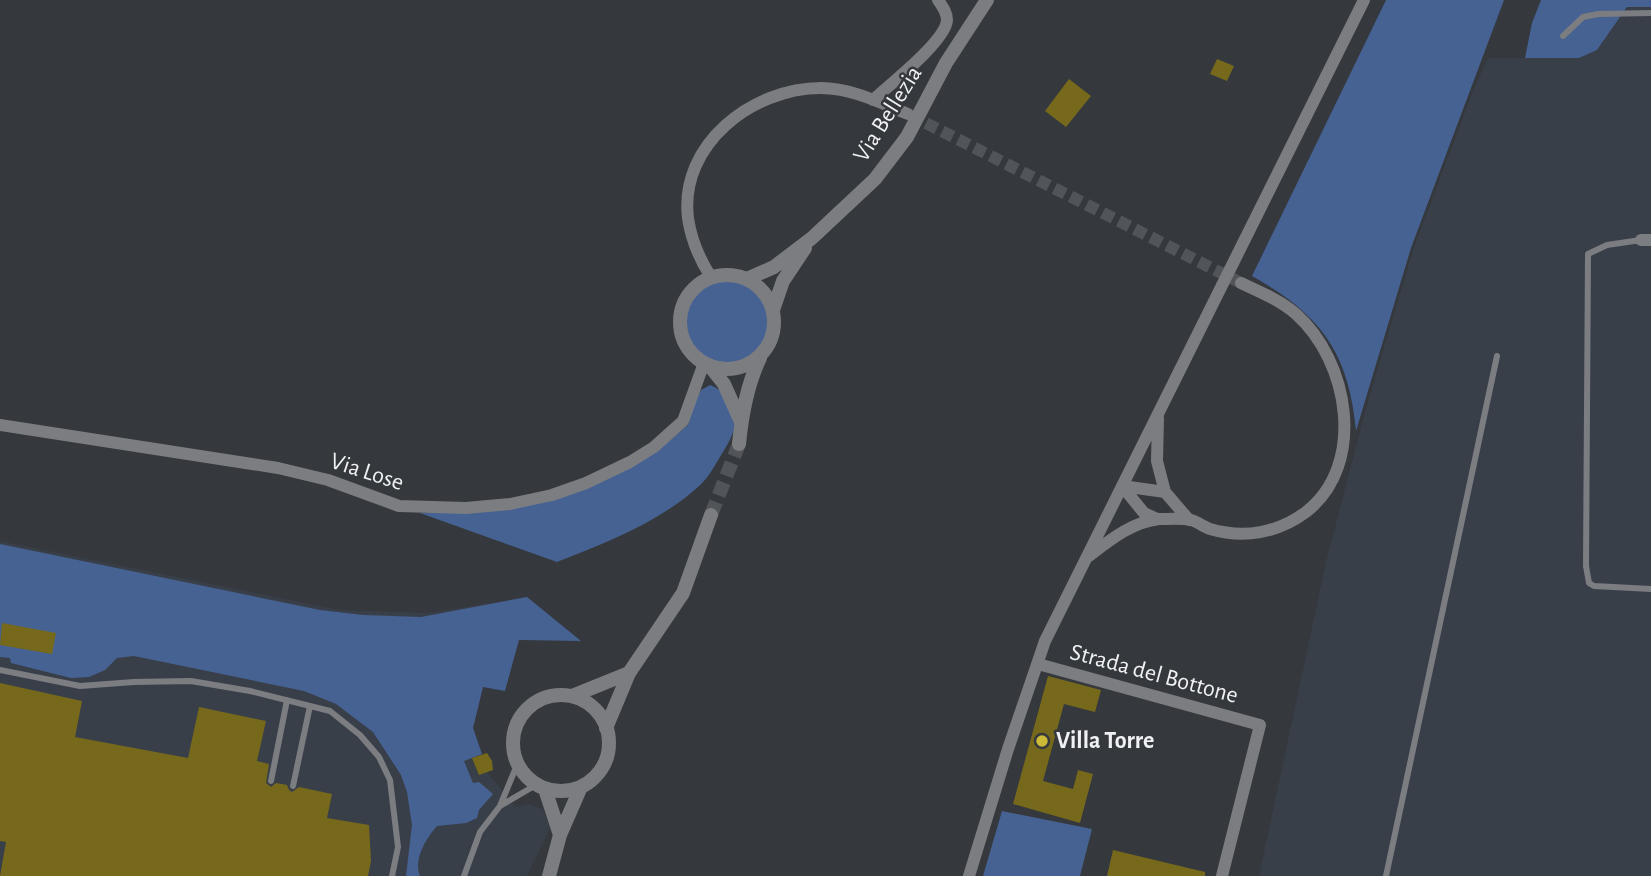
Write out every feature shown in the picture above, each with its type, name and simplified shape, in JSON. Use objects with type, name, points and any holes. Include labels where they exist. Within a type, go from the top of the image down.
[{"type":"street","points":[[873,100],[924,54],[940,35],[947,22],[945,10],[938,0]]},
{"type":"street","name":"Via Bellezia","points":[[741,422],[724,384],[707,365],[693,355],[682,337],[681,310],[687,297],[694,288],[711,277],[730,275],[747,279],[774,267],[812,238],[875,179],[906,137],[946,63],[986,0]]},
{"type":"street","points":[[969,876],[1045,641],[1364,0]]},
{"type":"street","points":[[711,277],[696,249],[688,218],[694,172],[712,139],[740,113],[789,91],[822,88],[873,100],[908,114]]},
{"type":"street","name":"Via Bellezia","points":[[739,444],[750,378],[771,342],[775,323],[773,310],[783,281],[812,238]]},
{"type":"street","points":[[747,279],[766,294],[773,310]]},
{"type":"street","points":[[1087,558],[1116,535],[1138,524],[1157,519],[1189,520],[1236,534],[1261,533],[1284,525],[1306,512],[1324,494],[1335,477],[1342,458],[1345,424],[1341,390],[1325,354],[1297,315],[1270,296],[1241,283]]},
{"type":"street","points":[[707,365],[732,369],[744,366],[762,355]]},
{"type":"street","name":"Via Lose","points":[[0,425],[278,468],[328,480],[399,506],[466,508],[510,504],[552,495],[586,483],[630,462],[654,447],[683,421],[707,365]]},
{"type":"street","points":[[1158,413],[1157,461],[1165,492],[1189,520]]},
{"type":"street","points":[[1122,486],[1165,492]]},
{"type":"street","points":[[1122,486],[1144,513],[1157,519]]},
{"type":"street","points":[[606,728],[629,673],[683,593],[711,515]]},
{"type":"street","name":"Strada del Bottone","points":[[1038,664],[1260,725],[1222,876]]},
{"type":"street","points":[[572,696],[594,708],[602,718],[609,749],[604,765],[594,778],[581,787],[565,792],[541,787],[525,776],[517,765],[512,750],[513,734],[518,720],[528,707],[548,697],[572,696],[629,673]]},
{"type":"street","points":[[541,787],[560,835]]},
{"type":"street","points":[[549,876],[560,835],[581,787]]},
{"type":"lane","points":[[1563,36],[1583,18],[1598,14],[1651,13]]},
{"type":"lane","points":[[1646,240],[1607,245],[1588,254],[1586,566],[1589,583],[1594,586],[1651,589]]},
{"type":"lane","points":[[1386,876],[1497,356]]},
{"type":"lane","points":[[0,670],[80,686],[191,681],[330,710],[360,735],[379,757],[390,780],[398,847],[392,876]]},
{"type":"lane","points":[[271,781],[288,700]]},
{"type":"lane","points":[[293,786],[310,706]]},
{"type":"lane","points":[[464,876],[480,832],[500,806],[517,765]]},
{"type":"lane","points":[[500,806],[541,787]]},
{"type":"shaded area","points":[[1386,0],[1504,0],[1411,248],[1356,431],[1346,379],[1327,338],[1296,305],[1252,276]]},
{"type":"shaded area","points":[[1541,0],[1651,0],[1651,7],[1627,7],[1597,50],[1579,58],[1525,58],[1532,23]]},
{"type":"shaded area","points":[[1628,7],[1651,7],[1651,876],[1259,876],[1326,562],[1368,401],[1414,247],[1475,86],[1488,58],[1579,58],[1597,50]]},
{"type":"shaded area","points":[[727,275],[745,279],[760,289],[770,304],[774,322],[770,340],[760,355],[745,365],[727,369],[709,365],[694,355],[684,340],[680,322],[684,304],[694,289],[709,279]]},
{"type":"shaded area","points":[[710,385],[724,395],[735,417],[731,438],[712,470],[702,483],[667,511],[613,539],[557,562],[420,513],[510,509],[657,451],[688,425],[696,398],[701,390]]},
{"type":"shaded area","points":[[0,541],[339,610],[429,613],[527,597],[505,691],[483,687],[473,728],[487,772],[516,807],[529,804],[543,809],[550,828],[527,876],[0,876]]},
{"type":"shaded area","points":[[0,544],[320,610],[363,615],[421,617],[527,597],[581,641],[519,640],[505,691],[483,687],[473,728],[482,754],[464,761],[473,783],[479,782],[493,794],[479,810],[477,818],[466,823],[437,826],[419,856],[420,876],[406,876],[412,825],[407,792],[401,775],[373,732],[336,704],[304,691],[134,656],[117,658],[105,670],[89,677],[71,678],[11,663],[10,658],[0,657]]},
{"type":"shaded area","points":[[1002,811],[1092,829],[1080,876],[983,876]]},
{"type":"building","points":[[1217,59],[1234,66],[1227,81],[1210,74]]},
{"type":"building","points":[[1069,79],[1091,96],[1066,127],[1045,111]]},
{"type":"building","points":[[2,623],[56,633],[52,654],[0,645]]},
{"type":"building","name":"Villa Torre","points":[[1048,676],[1101,690],[1095,712],[1064,704],[1043,781],[1073,789],[1078,770],[1093,774],[1080,823],[1013,804]]},
{"type":"building","points":[[0,683],[82,701],[75,737],[188,758],[199,707],[266,721],[257,761],[269,764],[266,783],[271,787],[276,783],[287,785],[292,792],[299,787],[332,794],[327,818],[369,825],[371,861],[368,876],[0,876],[6,842],[0,841]]},
{"type":"building","points":[[487,753],[493,770],[479,775],[472,758]]},
{"type":"building","points":[[1113,850],[1205,872],[1205,876],[1107,876]]},
{"type":"tunnel","points":[[910,115],[1241,283]]},
{"type":"tunnel","points":[[711,515],[739,444]]},
{"type":"place","name":"Villa Torre","points":[[1042,741]]}]
